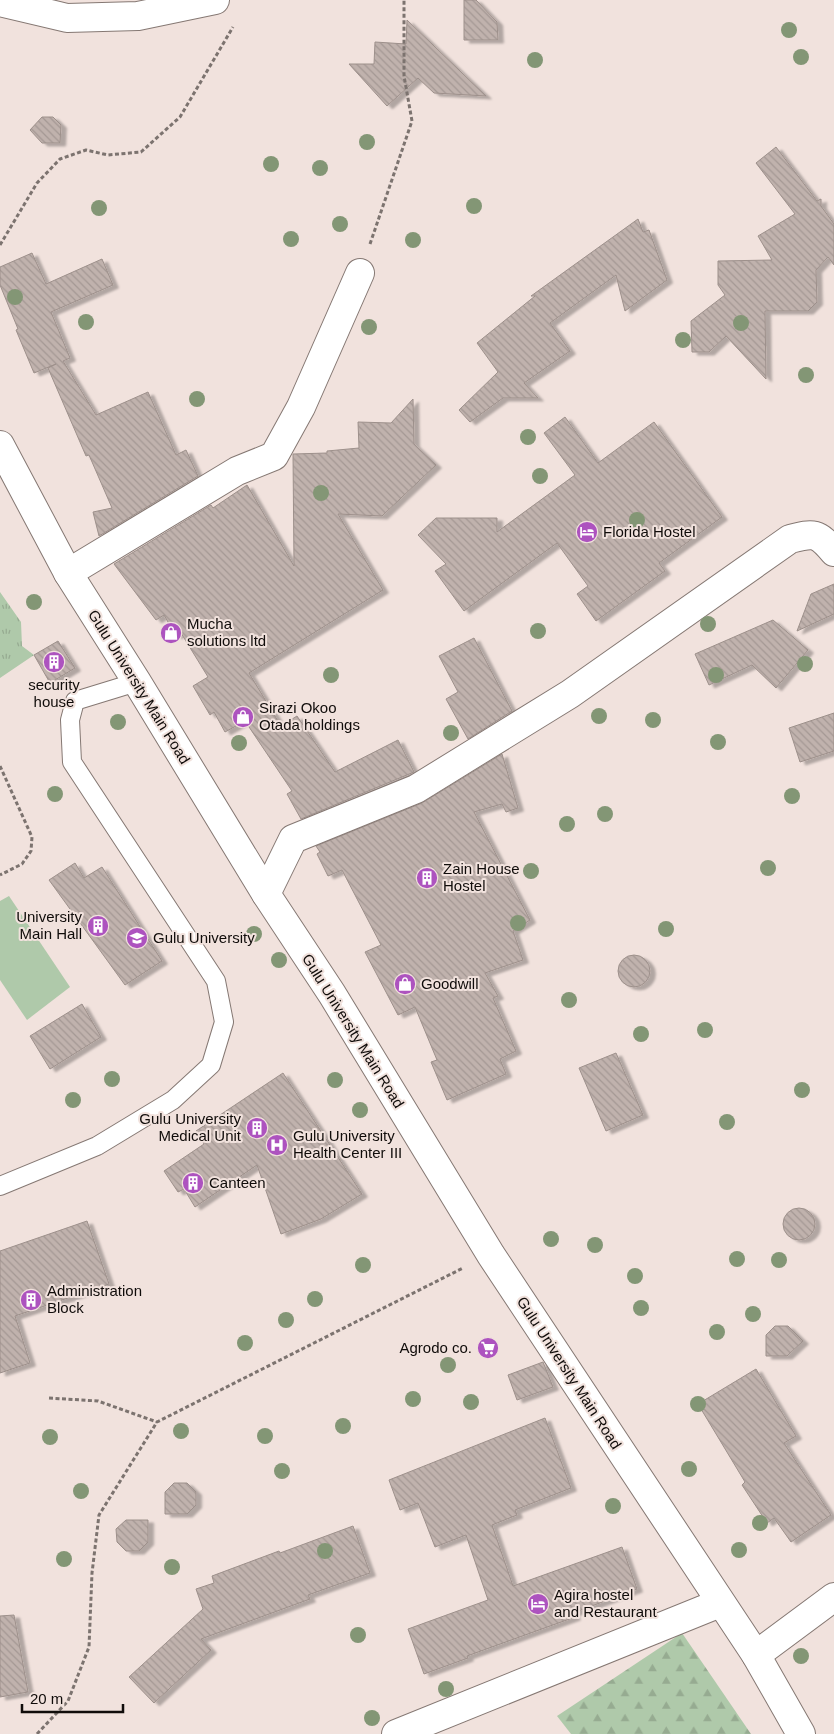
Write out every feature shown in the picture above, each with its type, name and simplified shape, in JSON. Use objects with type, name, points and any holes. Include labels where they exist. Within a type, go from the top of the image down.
[{"type":"street","points":[[0,2],[67,18],[138,16],[215,0]]},
{"type":"street","points":[[68,573],[237,471],[274,456],[301,407],[360,274]]},
{"type":"street","name":"Gulu University Main Road","points":[[0,445],[68,573],[137,682],[266,894],[332,994],[491,1254],[756,1655],[801,1734]]},
{"type":"street","points":[[266,894],[293,839],[416,789],[570,694],[790,539],[810,534],[824,539],[834,552]]},
{"type":"street","points":[[756,1655],[834,1597]]},
{"type":"street","points":[[396,1734],[720,1603]]},
{"type":"lane","points":[[0,1186],[98,1146],[173,1100],[211,1065],[224,1022],[216,981],[72,762],[70,720],[75,701],[137,682]]},
{"type":"path","points":[[360,274],[412,121],[404,76],[404,0]]},
{"type":"path","points":[[0,245],[37,183],[60,159],[86,150],[108,155],[141,152],[180,117],[233,25]]},
{"type":"path","points":[[0,766],[32,837],[31,851],[22,864],[0,875]]},
{"type":"path","points":[[37,1734],[68,1702],[89,1647],[92,1573],[99,1515],[157,1422],[491,1254]]},
{"type":"path","points":[[49,1398],[98,1401],[157,1422]]},
{"type":"green space","points":[[0,592],[21,622],[22,646],[34,655],[0,678]]},
{"type":"green space","points":[[9,896],[70,987],[27,1020],[0,980],[0,901]]},
{"type":"green space","points":[[682,1633],[751,1734],[571,1734],[557,1716]]},
{"type":"building","points":[[464,0],[476,0],[497,22],[498,40],[464,40]]},
{"type":"building","points":[[407,20],[486,96],[434,93],[418,78],[387,106],[349,64],[374,64],[375,42],[406,44]]},
{"type":"building","points":[[42,117],[53,117],[61,125],[60,143],[42,143],[30,130]]},
{"type":"building","points":[[776,147],[817,201],[821,199],[821,206],[834,224],[834,265],[828,257],[816,270],[817,302],[808,311],[765,311],[766,379],[726,336],[709,352],[692,352],[691,321],[725,295],[718,285],[718,261],[772,260],[758,236],[795,214],[756,163]]},
{"type":"building","points":[[638,219],[643,232],[649,230],[667,280],[625,311],[616,275],[550,323],[570,351],[524,383],[538,398],[503,398],[470,422],[459,410],[498,372],[477,343],[535,296],[531,296]]},
{"type":"building","points":[[32,253],[46,284],[102,259],[113,285],[51,312],[70,358],[63,361],[96,415],[148,392],[176,455],[186,450],[198,476],[99,536],[93,512],[112,508],[89,455],[86,456],[48,368],[56,364],[34,373],[0,285],[0,267]]},
{"type":"building","points":[[413,399],[414,444],[436,465],[382,516],[338,514],[383,590],[249,673],[281,726],[297,716],[335,772],[398,740],[414,772],[301,819],[287,794],[292,791],[245,721],[225,732],[214,712],[210,715],[193,686],[208,677],[181,633],[176,636],[164,615],[156,620],[114,564],[211,505],[213,508],[247,485],[294,566],[293,454],[327,453],[327,451],[359,448],[358,422],[391,423]]},
{"type":"building","points":[[565,417],[598,463],[654,422],[722,517],[659,563],[665,571],[596,621],[577,594],[588,586],[557,543],[464,611],[435,571],[446,564],[418,535],[436,518],[497,518],[497,532],[575,475],[544,433]]},
{"type":"building","points":[[834,584],[834,614],[797,631],[811,594]]},
{"type":"building","points":[[773,620],[808,650],[776,688],[752,665],[709,685],[695,654]]},
{"type":"building","points":[[474,638],[512,711],[468,739],[446,699],[458,692],[439,656]]},
{"type":"building","name":"security house","points":[[58,641],[75,668],[50,683],[34,655]]},
{"type":"building","points":[[834,713],[834,751],[800,762],[789,728]]},
{"type":"building","points":[[502,754],[518,808],[506,812],[502,804],[474,812],[530,920],[513,931],[523,960],[485,973],[498,996],[493,998],[516,1051],[500,1059],[506,1074],[447,1100],[431,1062],[437,1060],[415,1007],[398,1015],[365,952],[381,945],[342,870],[328,876],[317,854],[320,852],[316,846],[422,803]]},
{"type":"building","name":"University Main Hall","points":[[75,863],[84,878],[102,867],[162,961],[125,985],[49,880]]},
{"type":"building","points":[[634,955],[640,956],[645,960],[649,965],[649,977],[645,982],[640,986],[634,987],[628,986],[623,982],[619,977],[618,971],[619,965],[623,960],[628,956]]},
{"type":"building","points":[[82,1004],[101,1037],[50,1069],[30,1036]]},
{"type":"building","points":[[616,1053],[643,1115],[606,1131],[579,1068]]},
{"type":"building","points":[[283,1073],[362,1194],[321,1219],[281,1234],[257,1165],[195,1207],[184,1189],[178,1192],[164,1171],[204,1144],[196,1131]]},
{"type":"building","points":[[799,1208],[805,1209],[810,1213],[814,1218],[814,1230],[810,1235],[805,1239],[799,1240],[793,1239],[788,1235],[784,1230],[783,1224],[784,1218],[788,1213],[793,1209]]},
{"type":"building","name":"Administration Block","points":[[87,1221],[109,1284],[15,1316],[30,1363],[0,1373],[0,1251]]},
{"type":"building","points":[[775,1326],[788,1326],[803,1341],[787,1356],[766,1356],[766,1335]]},
{"type":"building","points":[[543,1362],[553,1387],[517,1400],[508,1375]]},
{"type":"building","points":[[756,1369],[796,1436],[784,1443],[831,1515],[791,1542],[774,1518],[767,1523],[742,1485],[745,1482],[698,1404]]},
{"type":"building","points":[[545,1418],[571,1488],[515,1510],[517,1515],[492,1525],[513,1586],[622,1547],[637,1589],[573,1613],[575,1617],[467,1656],[468,1658],[424,1674],[408,1629],[488,1600],[466,1535],[435,1547],[418,1503],[400,1510],[389,1480]]},
{"type":"building","points":[[174,1483],[187,1483],[196,1492],[196,1505],[187,1514],[165,1514],[165,1492]]},
{"type":"building","points":[[126,1520],[148,1520],[148,1542],[139,1551],[126,1551],[117,1542],[116,1529]]},
{"type":"building","points":[[353,1526],[370,1573],[308,1595],[310,1599],[201,1639],[211,1650],[154,1703],[129,1677],[203,1609],[196,1589],[214,1583],[212,1576]]},
{"type":"building","points":[[14,1615],[28,1692],[0,1697],[0,1616]]},
{"type":"place","name":"Florida Hostel","points":[[587,532]]},
{"type":"place","name":"Mucha solutions ltd","points":[[171,633]]},
{"type":"place","name":"security house","points":[[54,662]]},
{"type":"place","name":"Sirazi Okoo Otada holdings","points":[[243,717]]},
{"type":"place","name":"Zain House Hostel","points":[[427,878]]},
{"type":"place","name":"University Main Hall","points":[[98,926]]},
{"type":"place","name":"Gulu University","points":[[137,938]]},
{"type":"place","name":"Goodwill","points":[[405,984]]},
{"type":"place","name":"Gulu University Medical Unit","points":[[257,1128]]},
{"type":"place","name":"Gulu University Health Center III","points":[[277,1145]]},
{"type":"place","name":"Canteen","points":[[193,1183]]},
{"type":"place","name":"Administration Block","points":[[31,1300]]},
{"type":"place","name":"Agrodo co.","points":[[488,1348]]},
{"type":"place","name":"Agira hostel and Restaurant","points":[[538,1604]]}]
